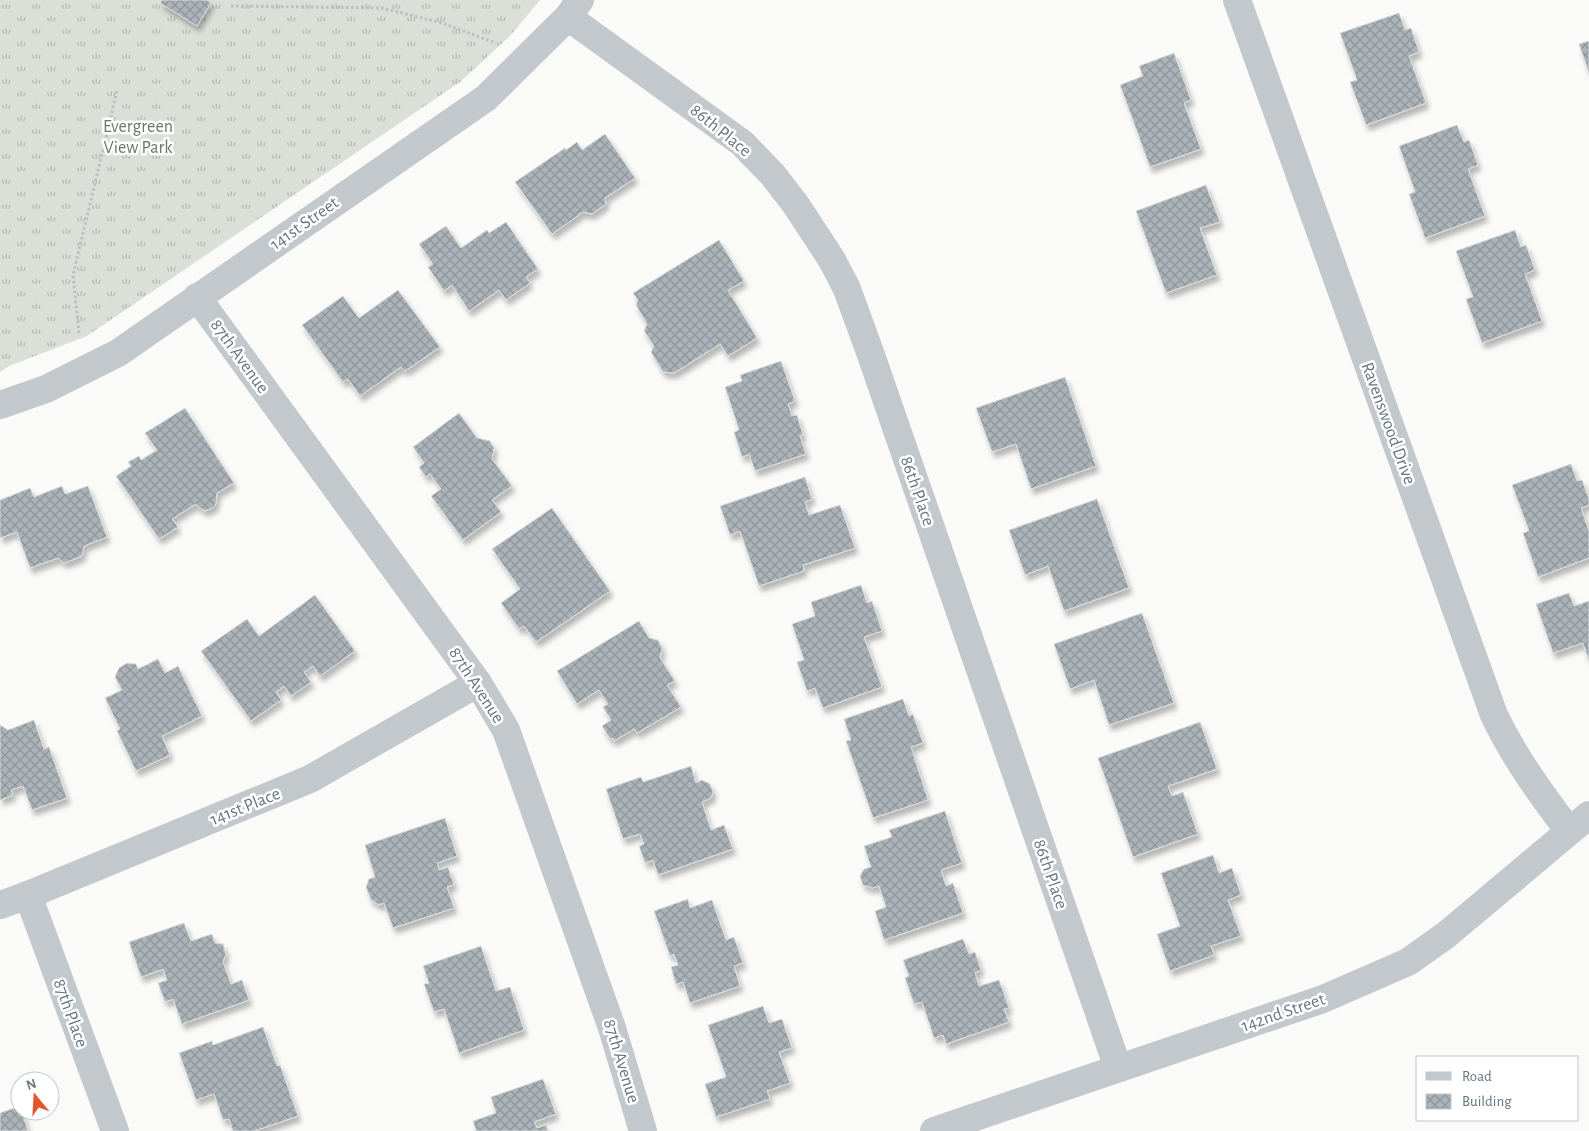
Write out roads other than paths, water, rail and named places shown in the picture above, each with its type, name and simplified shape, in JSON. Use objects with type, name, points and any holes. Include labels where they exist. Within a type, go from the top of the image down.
[{"type":"street","name":"Ravenswood Drive","points":[[1237,0],[1494,715],[1506,739],[1542,794],[1579,823]]},
{"type":"street","name":"141st Street","points":[[0,405],[46,389],[118,353],[486,98],[574,9]]},
{"type":"street","name":"86th Place","points":[[574,9],[742,144],[773,175],[796,204],[832,260],[846,290],[871,355],[1118,1068]]},
{"type":"street","name":"87th Avenue","points":[[197,298],[478,683],[506,730],[612,1028],[643,1131]]},
{"type":"street","name":"141st Place","points":[[0,905],[28,896],[310,779],[478,683]]},
{"type":"street","name":"142nd Street","points":[[934,1131],[1323,999],[1408,962],[1446,935],[1579,823]]},
{"type":"street","name":"87th Place","points":[[28,896],[115,1131]]},
{"type":"park label","name":"Evergreen View Park","points":[[138,136]]}]
